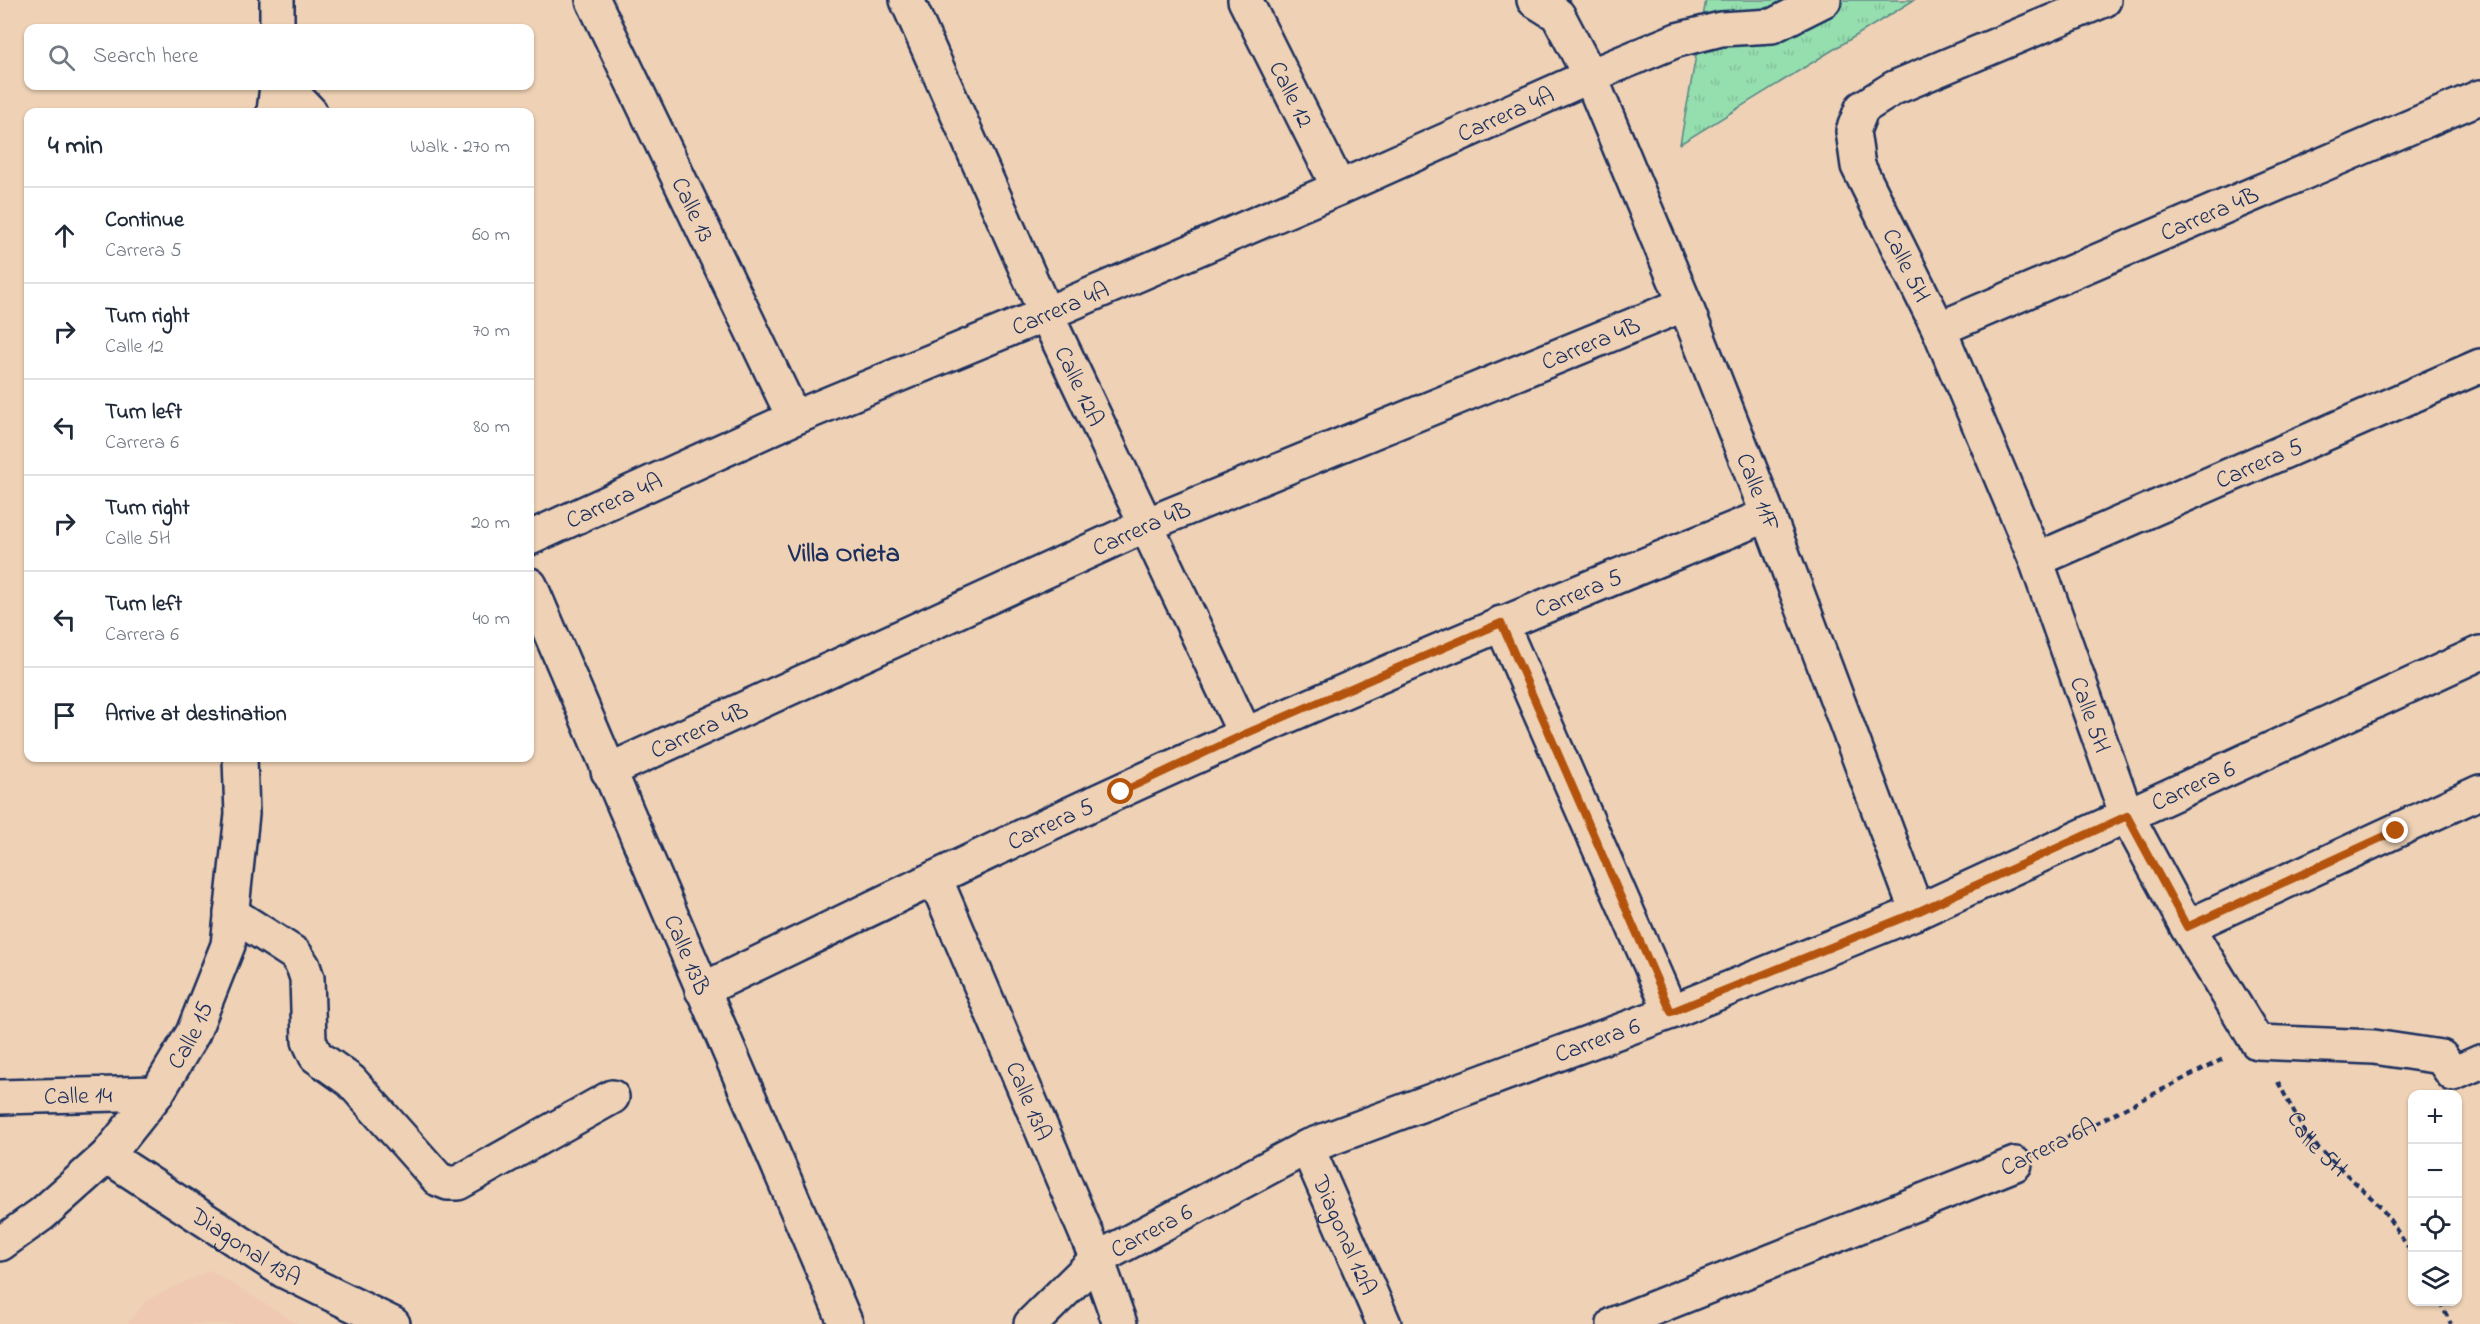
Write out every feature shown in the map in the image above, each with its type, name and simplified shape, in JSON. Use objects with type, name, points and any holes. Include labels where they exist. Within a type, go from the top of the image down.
[{"type":"street","points":[[277,0],[277,24]]},
{"type":"street","name":"Calle 13","points":[[593,0],[794,418]]},
{"type":"street","name":"Calle 12A","points":[[907,0],[1046,314],[1245,734]]},
{"type":"street","name":"Calle 12","points":[[1245,0],[1339,188]]},
{"type":"street","name":"Calle 11F","points":[[1534,0],[1558,15],[1590,76],[1685,304],[1768,514],[1917,912]]},
{"type":"street","name":"Carrera 4A","points":[[534,536],[794,418],[1046,314],[1339,188],[1590,76],[1677,40],[1721,29],[1772,26],[1824,0]]},
{"type":"street","name":"Calle 5H","points":[[2104,0],[1894,88],[1862,108],[1853,131],[1858,166],[1938,329],[2036,560],[2127,816],[2187,927],[2257,1042]]},
{"type":"street","points":[[274,108],[277,90]]},
{"type":"street","points":[[289,90],[306,108]]},
{"type":"street","name":"Carrera 4B","points":[[1938,329],[2480,97]]},
{"type":"street","name":"Carrera 4B","points":[[608,771],[1146,525],[1685,304]]},
{"type":"street","name":"Carrera 5","points":[[2036,560],[2480,366]]},
{"type":"street","name":"Carrera 5","points":[[702,990],[935,878],[1245,734],[1501,623],[1768,514]]},
{"type":"street","name":"Calle 13B","points":[[534,595],[846,1324]]},
{"type":"street","points":[[1501,623],[1671,1012]]},
{"type":"street","name":"Carrera 6","points":[[1031,1324],[1097,1259],[1307,1147],[1671,1012],[1917,912],[2480,654]]},
{"type":"street","name":"Calle 15","points":[[0,1244],[42,1214],[107,1156],[157,1093],[193,1033],[228,945],[242,814],[240,762]]},
{"type":"street","points":[[2187,927],[2480,792]]},
{"type":"street","name":"Calle 13A","points":[[935,878],[1097,1259],[1120,1324]]},
{"type":"street","points":[[231,913],[295,954],[307,978],[309,1041],[316,1056],[351,1081],[438,1179],[448,1183],[458,1183],[612,1097]]},
{"type":"street","points":[[2257,1042],[2374,1047],[2441,1057],[2452,1074],[2480,1062]]},
{"type":"street","name":"Calle 14","points":[[0,1097],[157,1093]]},
{"type":"street","name":"Diagonal 12A","points":[[1307,1147],[1384,1324]]},
{"type":"street","name":"Diagonal 13A","points":[[107,1156],[284,1271],[393,1324]]},
{"type":"street","name":"Carrera 6A","points":[[1614,1324],[2015,1164]]},
{"type":"path","name":"Carrera 6A","points":[[2015,1164],[2257,1042]]},
{"type":"path","name":"Calle 5H","points":[[2257,1042],[2307,1137],[2380,1207],[2408,1246]]},
{"type":"path","points":[[2442,1306],[2451,1324]]},
{"type":"shaded area","points":[[210,1270],[298,1324],[127,1324],[147,1300]]},
{"type":"green space","points":[[1706,0],[1914,0],[1680,144]]},
{"type":"district","name":"Villa Orieta","points":[[844,552]]},
{"type":"route","points":[[1121,792],[1245,734],[1501,623],[1671,1012],[1917,912],[2127,816],[2187,927],[2396,831]]}]
